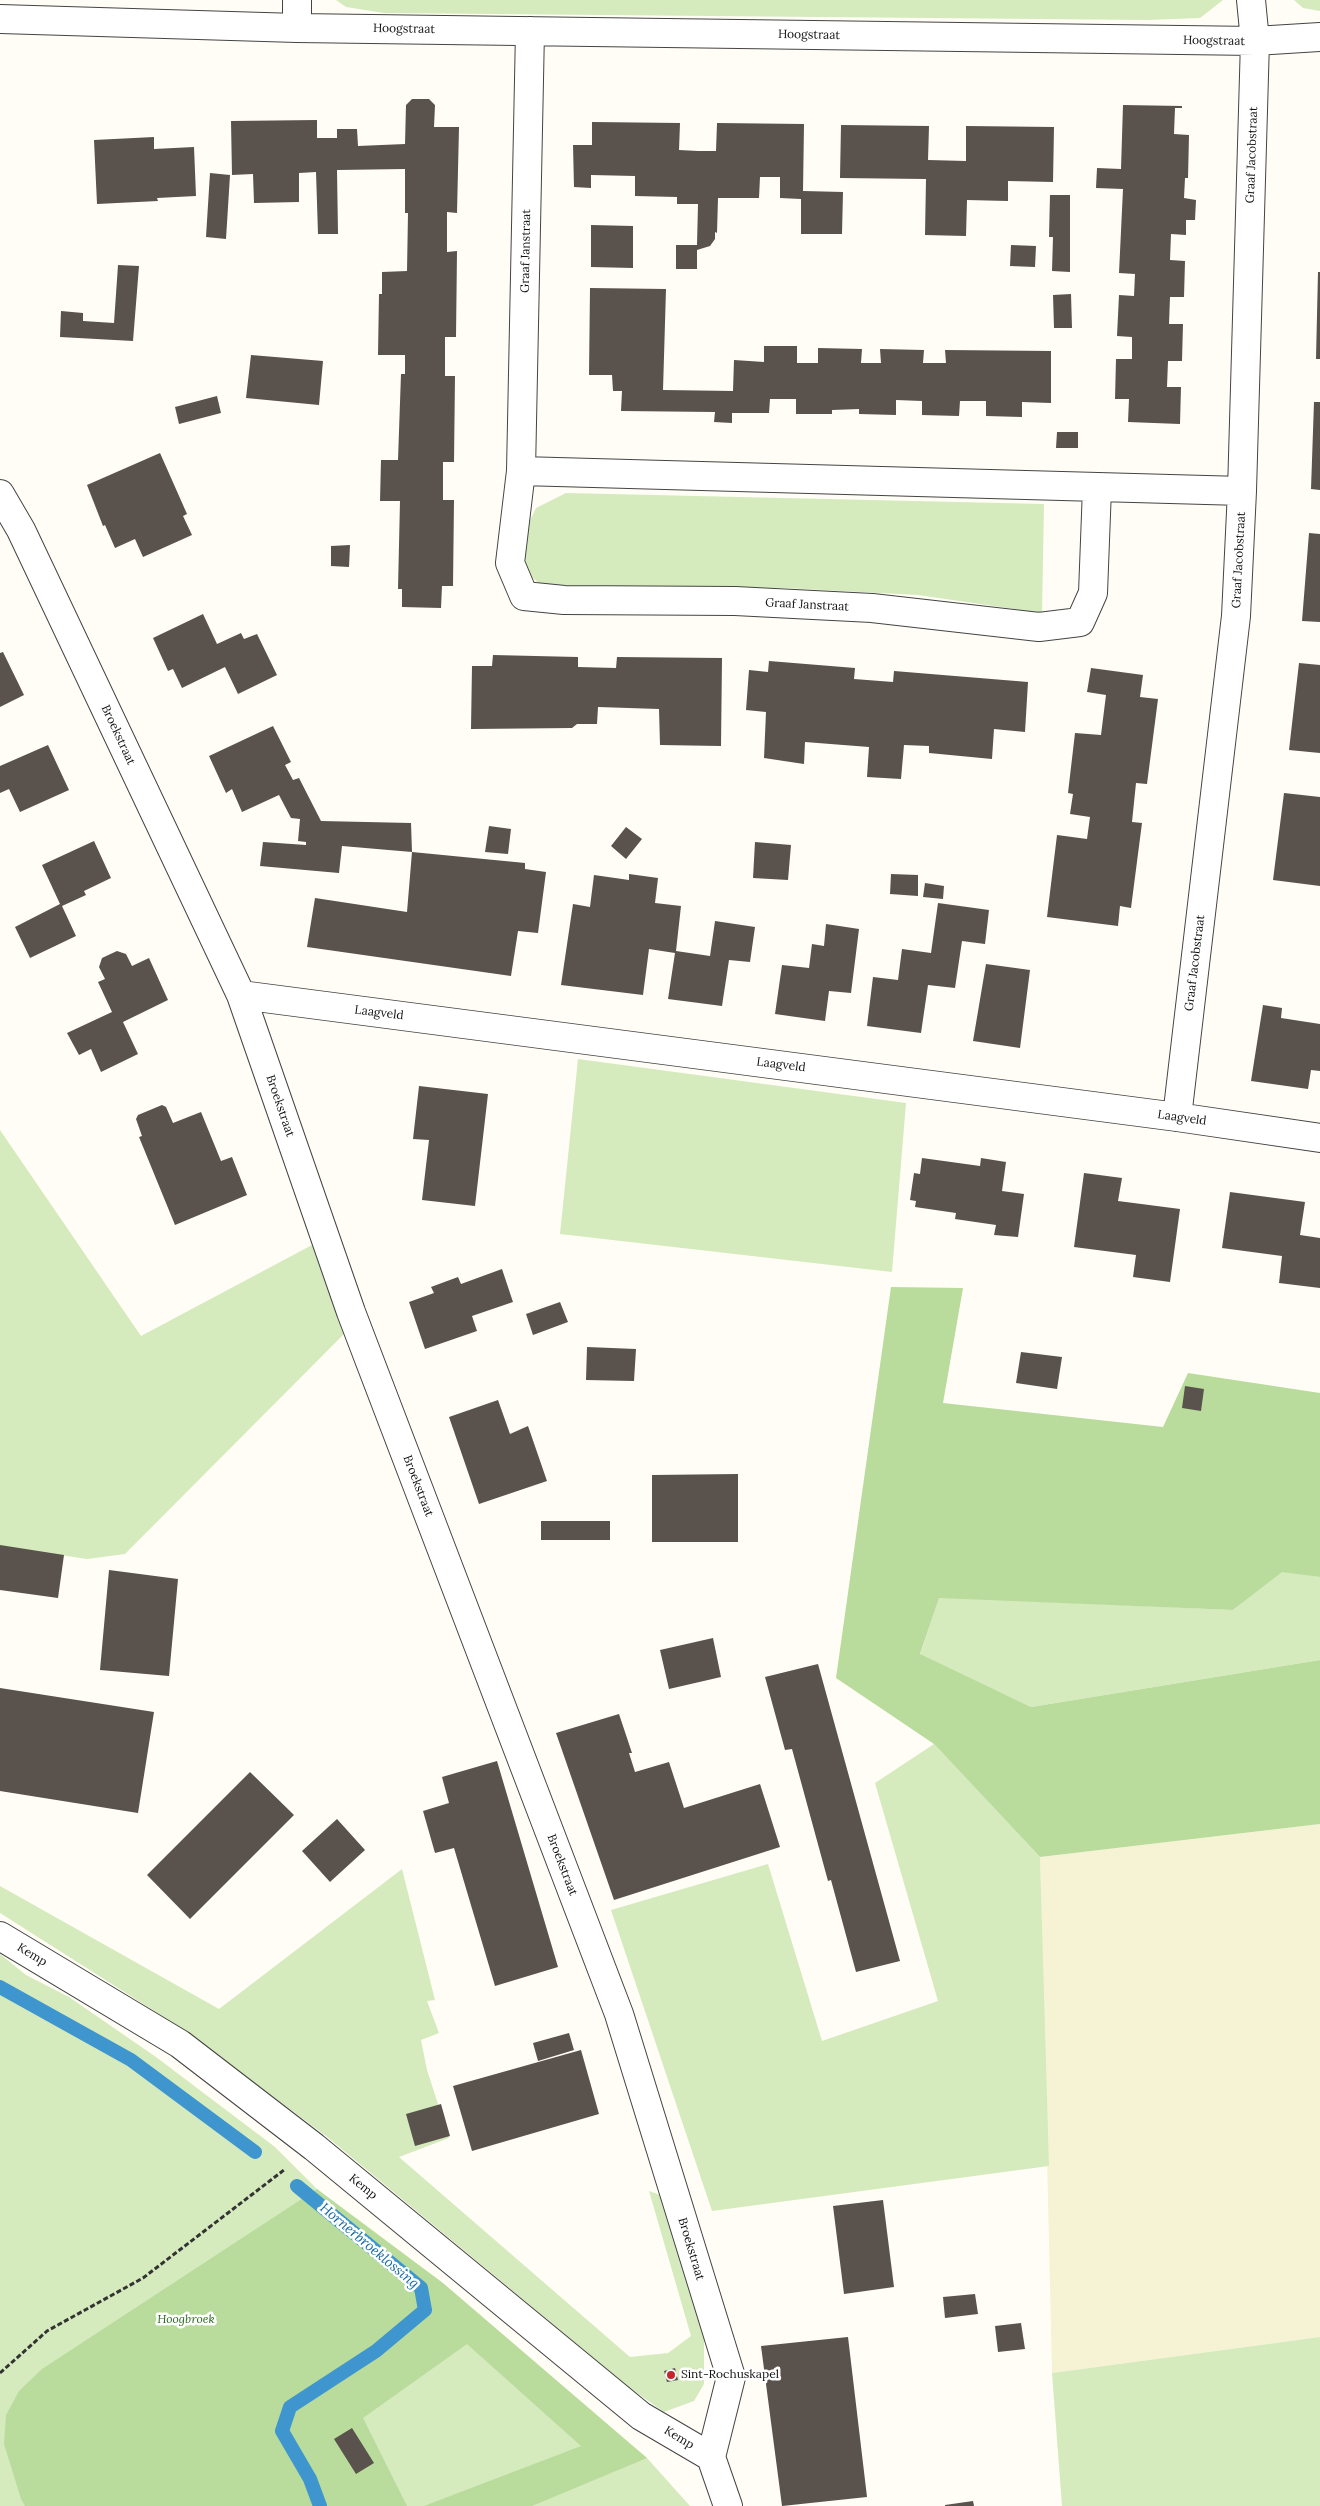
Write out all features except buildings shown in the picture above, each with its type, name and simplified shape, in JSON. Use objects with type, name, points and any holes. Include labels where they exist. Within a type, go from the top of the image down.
[{"type":"street","points":[[297,0],[298,28]]},
{"type":"street","name":"Graaf Jacobstraat","points":[[1176,1117],[1236,616],[1242,490],[1255,41],[1251,0]]},
{"type":"street","name":"Hoogstraat","points":[[0,19],[298,28],[1255,41],[1320,37]]},
{"type":"street","name":"Graaf Janstraat","points":[[530,31],[521,471],[510,563],[524,596],[564,600],[735,601],[872,608],[1039,627],[1080,622],[1093,593],[1097,488]]},
{"type":"street","points":[[521,471],[1097,488],[1242,490]]},
{"type":"street","name":"Broekstraat","points":[[0,494],[21,530],[241,995],[351,1312],[619,2014],[731,2377],[711,2457]]},
{"type":"street","name":"Laagveld","points":[[241,995],[1176,1117],[1320,1138]]},
{"type":"street","name":"Kemp","points":[[0,1936],[180,2044],[314,2147],[641,2416],[711,2457]]},
{"type":"street","points":[[711,2457],[728,2506]]},
{"type":"path","points":[[0,2373],[47,2331],[143,2278],[314,2147]]},
{"type":"shaded area","points":[[1320,1824],[1320,2337],[1052,2373],[1040,1857]]},
{"type":"green space","points":[[336,0],[1223,0],[1200,18],[1148,20],[384,13],[346,7]]},
{"type":"green space","points":[[1294,0],[1320,0],[1320,11],[1303,8]]},
{"type":"green space","points":[[566,493],[1044,504],[1042,613],[918,595],[784,588],[542,586],[526,572],[524,533],[536,508]]},
{"type":"green space","points":[[578,1059],[906,1103],[892,1272],[560,1234]]},
{"type":"green space","points":[[0,1130],[141,1336],[312,1245],[344,1334],[125,1554],[87,1559],[0,1546]]},
{"type":"green space","points":[[891,1287],[963,1288],[943,1403],[1163,1427],[1188,1373],[1320,1393],[1320,1577],[1282,1572],[1233,1610],[939,1598],[920,1654],[1031,1707],[1320,1660],[1320,1824],[1040,1857],[934,1744],[836,1678]]},
{"type":"green space","points":[[1282,1571],[1320,1577],[1320,1660],[1031,1707],[920,1655],[939,1597],[1233,1610]]},
{"type":"green space","points":[[934,1744],[1040,1857],[1049,2166],[712,2211],[611,1910],[768,1864],[822,2041],[938,2001],[875,1783]]},
{"type":"green space","points":[[402,1869],[435,2000],[427,2001],[439,2033],[421,2040],[427,2070],[449,2138],[399,2157],[630,2357],[668,2353],[691,2336],[649,2191],[663,2196],[704,2329],[704,2384],[694,2401],[664,2412],[630,2388],[326,2136],[178,2026],[0,1913],[0,1886],[219,2009]]},
{"type":"green space","name":"Hoogbroek","points":[[0,1954],[26,1975],[69,1997],[156,2057],[275,2147],[317,2189],[647,2458],[690,2506],[0,2506]]},
{"type":"green space","points":[[317,2189],[443,2283],[647,2458],[532,2506],[424,2506],[581,2446],[467,2344],[363,2418],[407,2506],[25,2506],[21,2499],[4,2444],[6,2415],[19,2391],[42,2369]]},
{"type":"green space","points":[[1320,2337],[1320,2506],[1062,2506],[1052,2373]]},
{"type":"waterway","name":"Hornerbroeklossing","points":[[0,1987],[131,2060],[255,2152]]},
{"type":"waterway","name":"Hornerbroeklossing","points":[[297,2186],[421,2288],[425,2310],[376,2351],[290,2407],[282,2431],[310,2479],[320,2506]]},
{"type":"place","name":"Sint-Rochuskapel","points":[[671,2375]]}]
